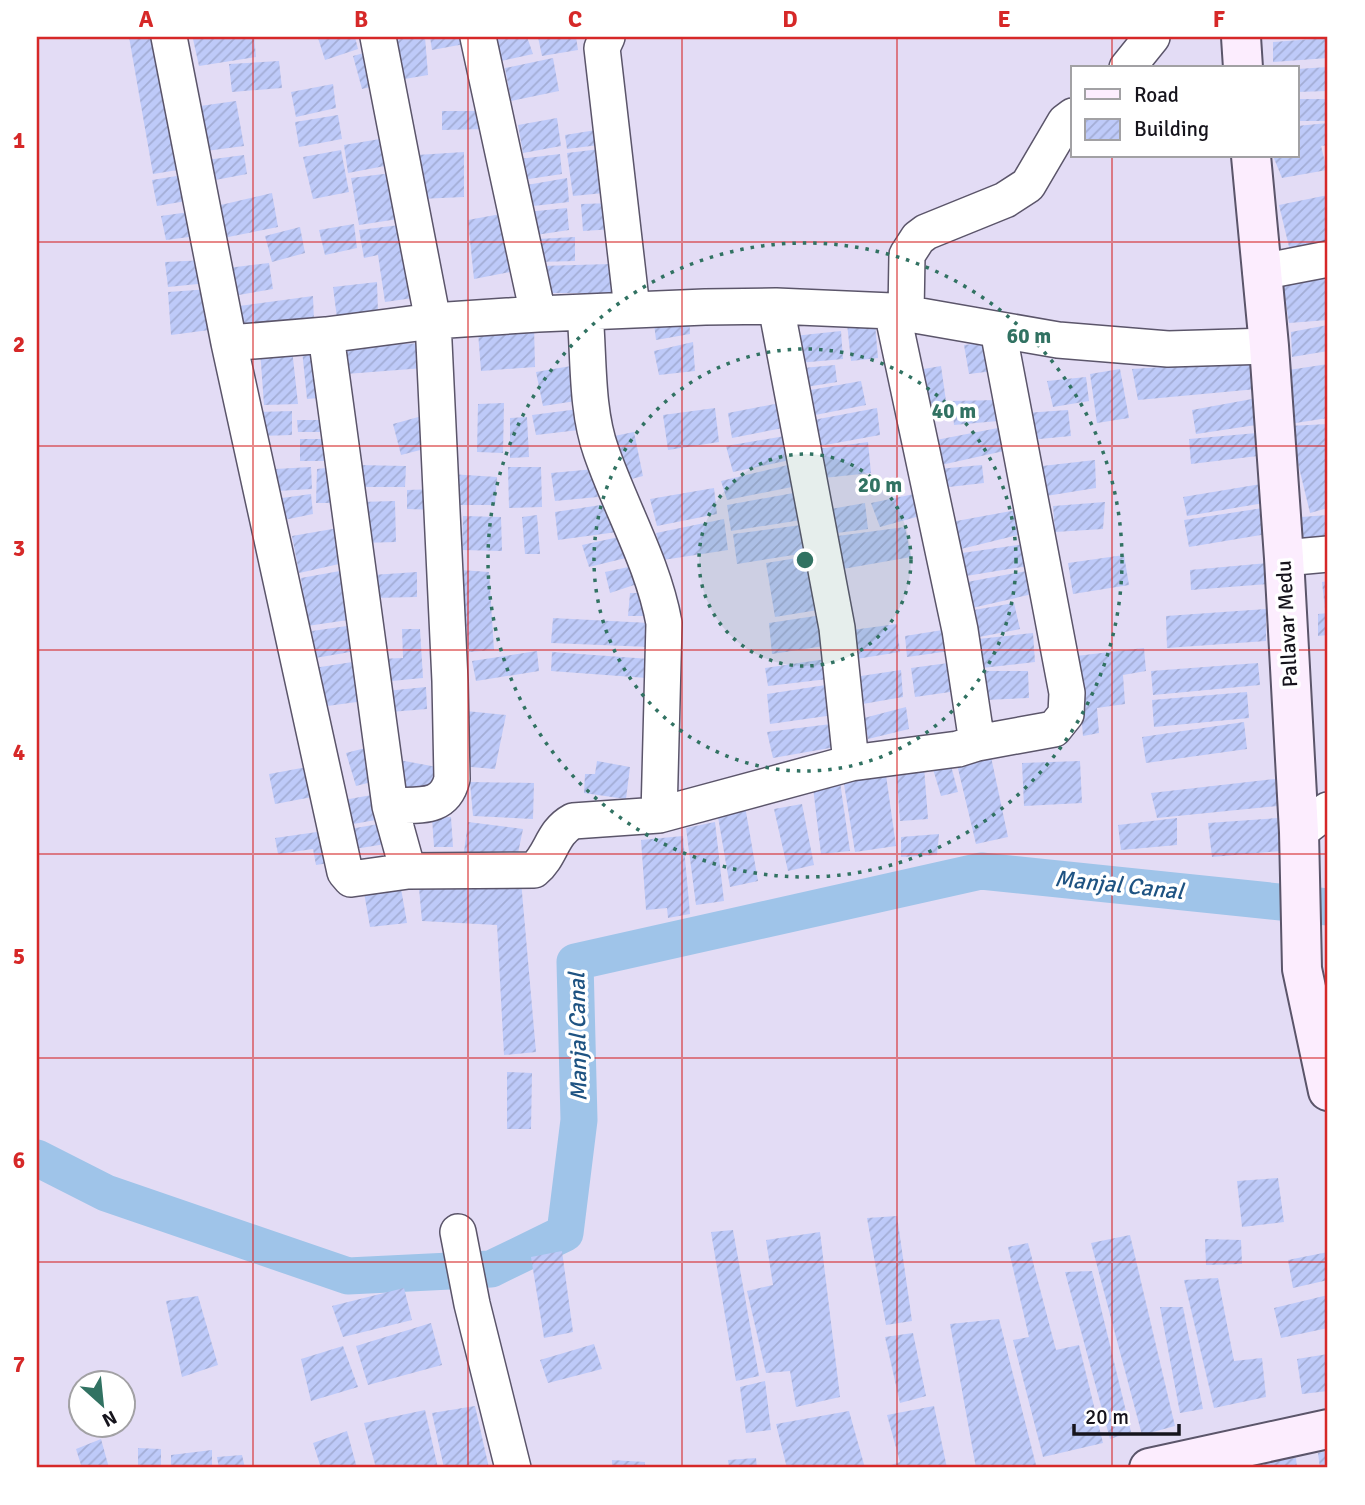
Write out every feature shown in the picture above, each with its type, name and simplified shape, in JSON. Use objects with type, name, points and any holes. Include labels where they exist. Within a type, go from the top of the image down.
[{"type":"street","points":[[169,37],[229,343],[345,872],[351,879],[408,872],[534,870],[542,863],[561,828],[573,821],[659,815],[851,764],[958,749],[1054,729],[1066,714],[1067,692],[998,330]]},
{"type":"street","points":[[378,37],[433,321],[452,779],[449,792],[438,802],[390,806]]},
{"type":"street","points":[[478,37],[538,314]]},
{"type":"street","points":[[607,37],[603,48],[632,309]]},
{"type":"street","points":[[1129,66],[1152,37]]},
{"type":"street","points":[[1241,37],[1243,66]]},
{"type":"street","points":[[977,743],[960,630],[899,313],[908,255],[918,238],[926,232],[1005,200],[1028,185],[1065,122],[1071,118]]},
{"type":"street","name":"Pallavar Medu","points":[[1251,158],[1269,346],[1284,558],[1314,821],[1301,891],[1302,969],[1328,1091]]},
{"type":"street","points":[[1261,272],[1328,259]]},
{"type":"street","points":[[229,343],[327,335],[433,321],[632,309],[776,306],[899,313],[1058,340],[1168,349],[1269,346]]},
{"type":"street","points":[[776,306],[837,628],[851,764]]},
{"type":"street","points":[[585,313],[592,408],[600,449],[659,595],[664,623],[659,815]]},
{"type":"street","points":[[327,335],[390,806],[408,872]]},
{"type":"street","points":[[1284,558],[1328,554]]},
{"type":"street","points":[[458,1232],[472,1304],[513,1468]]},
{"type":"street","points":[[1149,1468],[1328,1429]]},
{"type":"building","points":[[129,37],[160,37],[184,169],[153,174]]},
{"type":"building","points":[[254,37],[256,57],[199,66],[193,39]]},
{"type":"building","points":[[355,37],[358,49],[325,60],[318,38]]},
{"type":"building","points":[[425,37],[428,75],[393,81],[387,41]]},
{"type":"building","points":[[430,37],[469,37],[470,43],[432,50]]},
{"type":"building","points":[[493,37],[527,37],[533,54],[501,61]]},
{"type":"building","points":[[538,37],[576,37],[578,50],[542,56]]},
{"type":"building","points":[[1328,38],[1328,58],[1273,62],[1273,42]]},
{"type":"building","points":[[375,50],[382,84],[362,89],[353,56]]},
{"type":"building","points":[[553,58],[559,91],[511,101],[505,68]]},
{"type":"building","points":[[279,61],[282,88],[232,92],[229,64]]},
{"type":"building","points":[[1328,67],[1328,91],[1298,92],[1298,69]]},
{"type":"building","points":[[333,84],[336,108],[296,117],[291,92]]},
{"type":"building","points":[[1298,99],[1328,99],[1328,121],[1298,121]]},
{"type":"building","points":[[236,101],[244,146],[206,151],[200,106]]},
{"type":"building","points":[[442,111],[487,111],[487,129],[442,130]]},
{"type":"building","points":[[338,115],[342,139],[299,147],[295,122]]},
{"type":"building","points":[[557,118],[561,146],[523,153],[518,125]]},
{"type":"building","points":[[1328,123],[1328,145],[1321,146],[1327,170],[1282,178],[1274,158],[1298,158],[1298,126]]},
{"type":"building","points":[[596,130],[599,145],[567,149],[565,135]]},
{"type":"building","points":[[386,138],[390,165],[348,173],[344,145]]},
{"type":"building","points":[[600,149],[604,193],[573,196],[567,153]]},
{"type":"building","points":[[341,150],[349,192],[313,199],[303,157]]},
{"type":"building","points":[[464,152],[464,197],[420,199],[417,155]]},
{"type":"building","points":[[560,154],[562,174],[522,180],[519,159]]},
{"type":"building","points":[[244,155],[247,174],[210,181],[206,160]]},
{"type":"building","points":[[392,173],[398,219],[359,225],[351,178]]},
{"type":"building","points":[[189,174],[192,200],[157,206],[152,180]]},
{"type":"building","points":[[567,178],[569,202],[524,207],[521,186]]},
{"type":"building","points":[[272,193],[278,227],[218,239],[212,207]]},
{"type":"building","points":[[1328,195],[1328,246],[1291,255],[1279,205]]},
{"type":"building","points":[[614,203],[615,229],[583,231],[581,204]]},
{"type":"building","points":[[567,208],[569,230],[529,236],[526,212]]},
{"type":"building","points":[[196,211],[197,236],[166,240],[161,216]]},
{"type":"building","points":[[506,213],[525,269],[474,279],[468,220]]},
{"type":"building","points":[[354,224],[357,248],[325,255],[319,230]]},
{"type":"building","points":[[400,225],[413,298],[385,302],[378,255],[364,258],[359,230]]},
{"type":"building","points":[[300,227],[305,253],[272,262],[265,236]]},
{"type":"building","points":[[575,237],[575,261],[539,262],[537,239]]},
{"type":"building","points":[[207,260],[208,283],[168,287],[165,262]]},
{"type":"building","points":[[269,263],[273,289],[233,296],[228,268]]},
{"type":"building","points":[[611,264],[611,293],[542,293],[540,266]]},
{"type":"building","points":[[1328,267],[1328,320],[1289,323],[1282,279]]},
{"type":"building","points":[[377,282],[378,313],[337,318],[333,287]]},
{"type":"building","points":[[210,289],[217,329],[171,335],[168,292]]},
{"type":"building","points":[[313,296],[314,322],[243,331],[239,306]]},
{"type":"building","points":[[689,311],[690,334],[656,340],[653,315]]},
{"type":"building","points":[[874,312],[878,358],[851,361],[846,314]]},
{"type":"building","points":[[1328,325],[1328,351],[1292,357],[1291,332]]},
{"type":"building","points":[[534,326],[535,367],[481,371],[478,332]]},
{"type":"building","points":[[841,331],[843,359],[798,363],[794,336]]},
{"type":"building","points":[[693,342],[695,371],[659,375],[654,351]]},
{"type":"building","points":[[991,342],[993,371],[969,374],[964,345]]},
{"type":"building","points":[[424,343],[424,368],[346,374],[345,347]]},
{"type":"building","points":[[325,348],[329,397],[307,399],[302,350]]},
{"type":"building","points":[[292,349],[298,404],[264,405],[260,350]]},
{"type":"building","points":[[1257,361],[1257,389],[1138,400],[1132,369]]},
{"type":"building","points":[[1328,364],[1328,418],[1289,424],[1282,371]]},
{"type":"building","points":[[835,365],[837,382],[806,387],[803,368]]},
{"type":"building","points":[[571,366],[576,401],[543,406],[536,372]]},
{"type":"building","points":[[941,366],[946,401],[919,406],[912,371]]},
{"type":"building","points":[[1120,369],[1129,418],[1097,423],[1090,374]]},
{"type":"building","points":[[1086,377],[1089,401],[1053,407],[1047,381]]},
{"type":"building","points":[[861,381],[866,405],[810,416],[805,391]]},
{"type":"building","points":[[1252,399],[1256,425],[1196,434],[1192,410]]},
{"type":"building","points":[[997,400],[998,421],[954,425],[952,401]]},
{"type":"building","points":[[785,402],[788,427],[732,438],[728,413]]},
{"type":"building","points":[[504,403],[503,453],[477,452],[478,404]]},
{"type":"building","points":[[715,408],[719,442],[668,450],[663,415]]},
{"type":"building","points":[[877,408],[880,435],[814,447],[808,421]]},
{"type":"building","points":[[579,409],[579,430],[536,435],[532,415]]},
{"type":"building","points":[[1068,410],[1071,436],[1029,440],[1025,413]]},
{"type":"building","points":[[292,411],[292,435],[259,436],[257,412]]},
{"type":"building","points":[[422,416],[428,448],[401,455],[393,424]]},
{"type":"building","points":[[527,417],[529,457],[510,458],[510,418]]},
{"type":"building","points":[[297,420],[334,420],[334,432],[298,432]]},
{"type":"building","points":[[1328,424],[1328,508],[1310,513],[1289,426]]},
{"type":"building","points":[[998,428],[1004,451],[941,465],[936,440]]},
{"type":"building","points":[[634,432],[643,476],[624,481],[614,436]]},
{"type":"building","points":[[1257,433],[1258,456],[1191,464],[1189,439]]},
{"type":"building","points":[[785,436],[790,460],[733,472],[726,446]]},
{"type":"building","points":[[300,439],[329,439],[328,461],[300,461]]},
{"type":"building","points":[[868,442],[871,473],[823,478],[817,449]]},
{"type":"building","points":[[1095,460],[1096,488],[1046,496],[1042,466]]},
{"type":"building","points":[[792,464],[797,486],[727,500],[721,481]]},
{"type":"building","points":[[356,465],[406,466],[405,487],[355,487]]},
{"type":"building","points":[[982,465],[984,483],[940,488],[938,469]]},
{"type":"building","points":[[311,467],[312,489],[277,491],[275,469]]},
{"type":"building","points":[[334,467],[334,503],[316,503],[317,469]]},
{"type":"building","points":[[508,467],[541,467],[542,507],[509,508]]},
{"type":"building","points":[[595,469],[598,497],[555,501],[551,473]]},
{"type":"building","points":[[450,474],[497,477],[495,505],[451,505]]},
{"type":"building","points":[[1261,484],[1264,503],[1187,516],[1183,497]]},
{"type":"building","points":[[714,488],[717,514],[657,526],[650,499]]},
{"type":"building","points":[[436,489],[436,510],[407,509],[407,490]]},
{"type":"building","points":[[799,492],[801,520],[731,531],[727,505]]},
{"type":"building","points":[[311,494],[313,514],[279,521],[275,499]]},
{"type":"building","points":[[914,494],[920,516],[880,527],[871,503]]},
{"type":"building","points":[[395,501],[396,542],[360,543],[359,502]]},
{"type":"building","points":[[1105,502],[1103,529],[1055,532],[1053,506]]},
{"type":"building","points":[[614,503],[617,532],[558,540],[555,512]]},
{"type":"building","points":[[865,503],[868,529],[829,534],[825,510]]},
{"type":"building","points":[[1263,508],[1267,534],[1189,547],[1184,520]]},
{"type":"building","points":[[1022,509],[1026,533],[957,550],[951,522]]},
{"type":"building","points":[[537,515],[540,554],[525,554],[522,517]]},
{"type":"building","points":[[1328,515],[1328,545],[1305,550],[1301,517]]},
{"type":"building","points":[[463,516],[501,517],[502,551],[462,550]]},
{"type":"building","points":[[724,519],[728,550],[663,560],[656,533]]},
{"type":"building","points":[[801,525],[806,553],[737,564],[733,534]]},
{"type":"building","points":[[344,527],[348,562],[299,573],[292,536]]},
{"type":"building","points":[[905,527],[911,557],[837,570],[830,537]]},
{"type":"building","points":[[628,535],[634,556],[589,567],[582,545]]},
{"type":"building","points":[[1025,544],[1028,566],[966,576],[962,553]]},
{"type":"building","points":[[1124,555],[1129,585],[1073,594],[1068,563]]},
{"type":"building","points":[[810,556],[818,610],[775,617],[766,563]]},
{"type":"building","points":[[1268,563],[1268,584],[1191,590],[1190,570]]},
{"type":"building","points":[[638,565],[643,582],[610,593],[605,572]]},
{"type":"building","points":[[351,569],[355,619],[307,626],[301,578]]},
{"type":"building","points":[[460,570],[489,572],[494,650],[469,652]]},
{"type":"building","points":[[1032,570],[1037,593],[972,608],[967,582]]},
{"type":"building","points":[[417,572],[417,597],[372,598],[372,575]]},
{"type":"building","points":[[1328,581],[1328,608],[1325,609],[1322,582]]},
{"type":"building","points":[[630,593],[648,593],[649,616],[628,616]]},
{"type":"building","points":[[1014,603],[1020,629],[979,637],[974,610]]},
{"type":"building","points":[[1266,609],[1266,641],[1167,648],[1166,616]]},
{"type":"building","points":[[1328,613],[1328,635],[1318,636],[1318,614]]},
{"type":"building","points":[[822,615],[824,646],[772,654],[769,623]]},
{"type":"building","points":[[553,618],[650,623],[650,647],[551,643]]},
{"type":"building","points":[[361,624],[362,650],[315,658],[312,631]]},
{"type":"building","points":[[897,624],[900,652],[856,659],[852,630]]},
{"type":"building","points":[[402,629],[420,629],[423,678],[381,682],[379,659],[403,658]]},
{"type":"building","points":[[949,629],[950,651],[907,657],[905,636]]},
{"type":"building","points":[[1033,633],[1035,662],[982,668],[978,639]]},
{"type":"building","points":[[1144,648],[1146,671],[1123,675],[1125,704],[1097,708],[1099,733],[1083,736],[1076,656]]},
{"type":"building","points":[[537,651],[539,671],[476,681],[472,661]]},
{"type":"building","points":[[552,652],[650,659],[647,678],[551,671]]},
{"type":"building","points":[[826,659],[828,679],[768,686],[765,668]]},
{"type":"building","points":[[359,661],[364,701],[320,707],[314,668]]},
{"type":"building","points":[[956,662],[957,691],[915,697],[911,668]]},
{"type":"building","points":[[1258,663],[1260,685],[1153,695],[1151,671]]},
{"type":"building","points":[[901,670],[903,697],[857,705],[854,677]]},
{"type":"building","points":[[981,671],[1028,671],[1029,698],[986,700]]},
{"type":"building","points":[[839,683],[841,714],[770,724],[767,694]]},
{"type":"building","points":[[426,687],[427,709],[390,712],[386,691]]},
{"type":"building","points":[[1247,692],[1249,718],[1154,727],[1152,700]]},
{"type":"building","points":[[906,707],[909,729],[868,739],[864,718]]},
{"type":"building","points":[[466,711],[506,715],[495,769],[459,766]]},
{"type":"building","points":[[1244,722],[1247,749],[1146,763],[1142,737]]},
{"type":"building","points":[[839,723],[841,746],[773,758],[767,732]]},
{"type":"building","points":[[373,746],[379,780],[356,786],[346,753]]},
{"type":"building","points":[[990,752],[1008,837],[976,844],[955,756]]},
{"type":"building","points":[[949,758],[958,792],[941,796],[930,759]]},
{"type":"building","points":[[399,760],[437,767],[430,793],[395,789]]},
{"type":"building","points":[[597,761],[630,767],[626,799],[584,793],[585,774],[595,774]]},
{"type":"building","points":[[1080,761],[1082,803],[1024,806],[1022,763]]},
{"type":"building","points":[[318,765],[323,795],[275,804],[269,774]]},
{"type":"building","points":[[924,767],[928,819],[900,821],[896,768]]},
{"type":"building","points":[[885,768],[896,846],[855,852],[842,772]]},
{"type":"building","points":[[839,775],[850,851],[821,854],[812,779]]},
{"type":"building","points":[[1275,779],[1278,806],[1157,818],[1151,793]]},
{"type":"building","points":[[470,782],[534,783],[533,819],[473,816]]},
{"type":"building","points":[[383,793],[387,818],[342,826],[338,801]]},
{"type":"building","points":[[802,804],[814,865],[788,871],[774,809]]},
{"type":"building","points":[[745,806],[758,881],[730,887],[717,811]]},
{"type":"building","points":[[451,817],[453,847],[434,847],[432,818]]},
{"type":"building","points":[[1177,818],[1177,845],[1121,850],[1118,825]]},
{"type":"building","points":[[1278,818],[1281,851],[1212,857],[1208,823]]},
{"type":"building","points":[[390,822],[392,843],[348,850],[344,830]]},
{"type":"building","points":[[468,822],[523,829],[517,858],[464,852]]},
{"type":"building","points":[[715,822],[724,901],[696,905],[686,828]]},
{"type":"building","points":[[331,830],[335,862],[316,865],[313,849],[278,854],[275,838]]},
{"type":"building","points":[[939,834],[937,855],[901,857],[901,837]]},
{"type":"building","points":[[683,836],[690,914],[668,918],[667,908],[646,910],[641,840]]},
{"type":"building","points":[[399,877],[407,923],[370,927],[362,881]]},
{"type":"building","points":[[418,877],[521,881],[536,1052],[504,1055],[497,925],[422,921]]},
{"type":"building","points":[[507,1072],[532,1073],[531,1129],[507,1129]]},
{"type":"building","points":[[1278,1178],[1284,1222],[1242,1227],[1237,1181]]},
{"type":"building","points":[[897,1216],[912,1321],[886,1325],[867,1218]]},
{"type":"building","points":[[733,1230],[759,1376],[736,1381],[711,1232]]},
{"type":"building","points":[[820,1232],[840,1397],[796,1407],[790,1371],[766,1373],[747,1291],[773,1285],[766,1240]]},
{"type":"building","points":[[1130,1235],[1175,1426],[1142,1435],[1091,1243]]},
{"type":"building","points":[[1205,1239],[1241,1240],[1242,1264],[1206,1265]]},
{"type":"building","points":[[1028,1243],[1056,1350],[1079,1345],[1103,1443],[1043,1457],[1013,1340],[1029,1337],[1008,1247]]},
{"type":"building","points":[[562,1251],[573,1332],[544,1338],[531,1257]]},
{"type":"building","points":[[1328,1252],[1328,1280],[1293,1288],[1288,1260]]},
{"type":"building","points":[[1092,1271],[1131,1432],[1110,1439],[1065,1272]]},
{"type":"building","points":[[1218,1278],[1234,1361],[1262,1358],[1266,1397],[1214,1408],[1184,1280]]},
{"type":"building","points":[[404,1288],[412,1320],[343,1337],[332,1306]]},
{"type":"building","points":[[1328,1295],[1328,1328],[1281,1338],[1274,1308]]},
{"type":"building","points":[[198,1296],[218,1365],[182,1377],[166,1301]]},
{"type":"building","points":[[1160,1307],[1183,1307],[1203,1409],[1180,1413]]},
{"type":"building","points":[[999,1319],[1036,1465],[976,1468],[950,1324]]},
{"type":"building","points":[[431,1323],[442,1365],[368,1385],[356,1346]]},
{"type":"building","points":[[913,1333],[926,1396],[900,1403],[885,1337]]},
{"type":"building","points":[[594,1344],[602,1369],[548,1383],[540,1360]]},
{"type":"building","points":[[343,1346],[358,1387],[311,1401],[301,1359]]},
{"type":"building","points":[[1328,1354],[1328,1391],[1302,1394],[1297,1359]]},
{"type":"building","points":[[765,1381],[771,1430],[746,1433],[740,1387]]},
{"type":"building","points":[[475,1406],[489,1468],[444,1468],[432,1413]]},
{"type":"building","points":[[934,1406],[947,1468],[891,1468],[891,1465],[900,1462],[887,1415]]},
{"type":"building","points":[[425,1410],[438,1468],[376,1468],[364,1423]]},
{"type":"building","points":[[849,1411],[865,1468],[787,1468],[776,1424]]},
{"type":"building","points":[[347,1431],[357,1468],[321,1468],[313,1443]]},
{"type":"building","points":[[101,1439],[109,1468],[82,1468],[76,1449]]},
{"type":"building","points":[[138,1448],[161,1449],[161,1468],[138,1468]]},
{"type":"building","points":[[212,1450],[212,1468],[171,1468],[171,1455]]},
{"type":"building","points":[[1328,1451],[1328,1468],[1320,1468],[1318,1453]]},
{"type":"building","points":[[242,1455],[245,1468],[219,1468],[217,1457]]},
{"type":"building","points":[[756,1458],[757,1468],[729,1468],[728,1460]]},
{"type":"building","points":[[1296,1458],[1297,1468],[1264,1468],[1263,1462]]},
{"type":"building","points":[[612,1460],[645,1462],[645,1468],[612,1468]]},
{"type":"waterway","name":"Manjal Canal","points":[[37,1158],[106,1193],[348,1276],[491,1269],[565,1233],[579,1120],[575,962],[981,871],[1328,907]]}]
